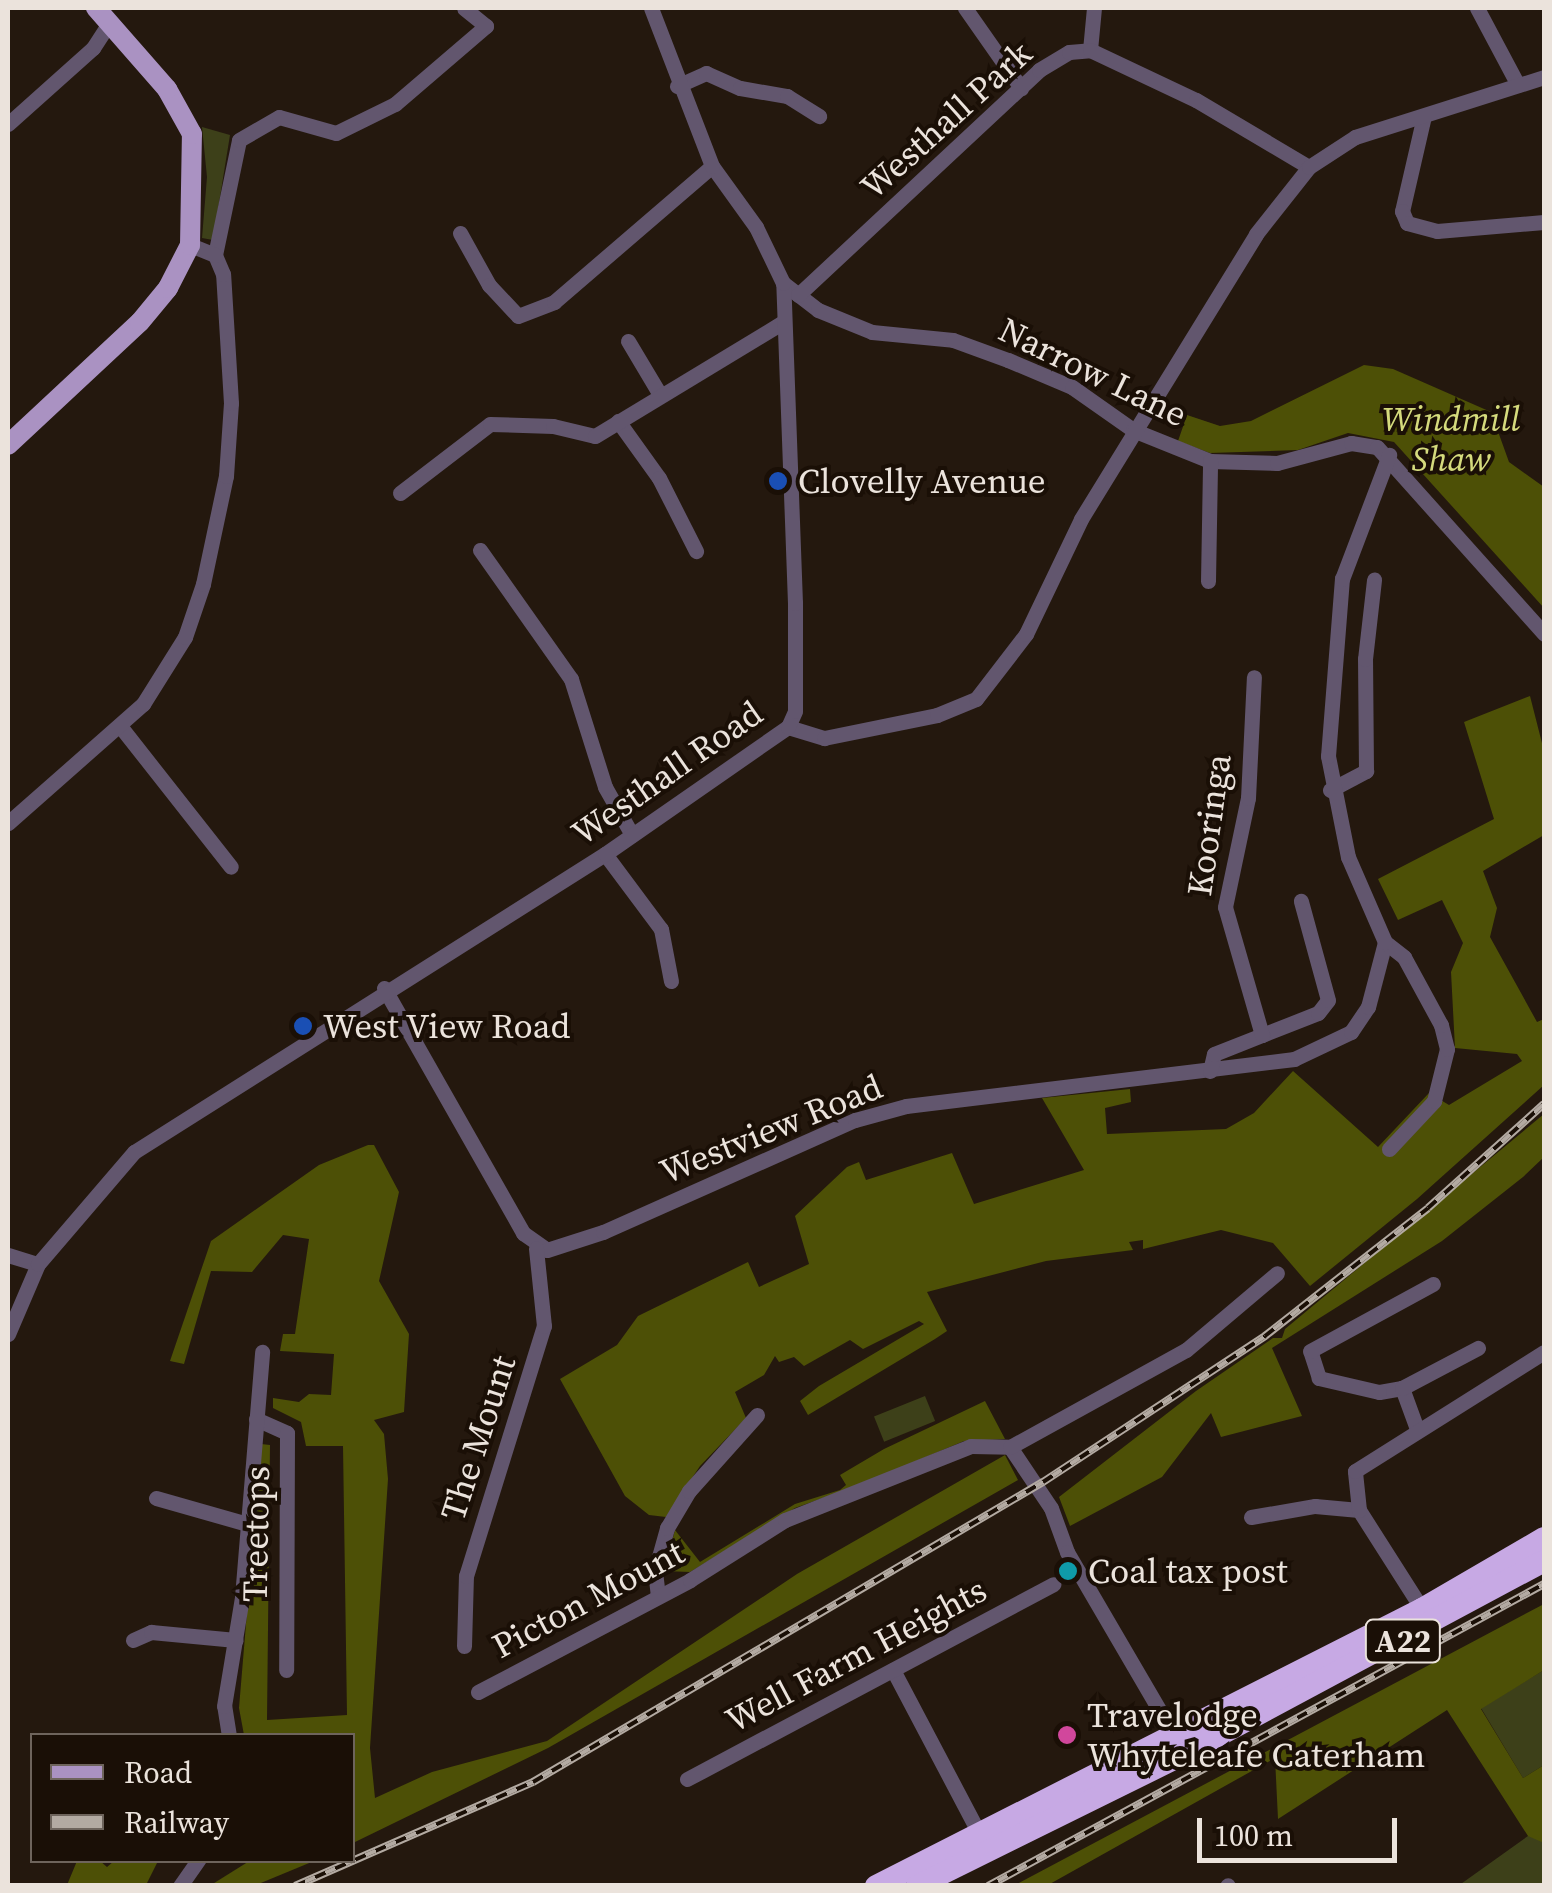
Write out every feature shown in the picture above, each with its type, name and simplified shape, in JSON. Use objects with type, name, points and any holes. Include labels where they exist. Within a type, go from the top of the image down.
[{"type":"highway","name":"A22","points":[[1180,1745],[1544,1538]]},
{"type":"highway","name":"A22","points":[[917,1886],[984,1844],[1544,1561]]},
{"type":"highway","name":"A22","points":[[876,1886],[984,1844]]},
{"type":"main road","points":[[8,445],[140,322],[190,244],[192,134],[167,89],[102,16]]},
{"type":"street","points":[[8,824],[143,704],[185,636],[216,532],[231,403],[223,274],[215,254],[238,140],[278,117],[336,134],[395,104],[486,26],[464,8]]},
{"type":"street","name":"Westhall Road","points":[[8,1334],[38,1264],[134,1152],[384,988],[605,854],[788,727],[795,710],[796,602],[783,283],[756,227],[712,166],[677,86],[650,8]]},
{"type":"street","points":[[965,8],[1020,88]]},
{"type":"street","points":[[1090,50],[1094,8]]},
{"type":"street","points":[[1478,8],[1518,86]]},
{"type":"street","points":[[8,124],[92,48],[102,16]]},
{"type":"street","name":"Westhall Park","points":[[798,295],[1020,88],[1069,52],[1090,50],[1196,100],[1310,167]]},
{"type":"street","points":[[677,86],[706,73],[788,96],[819,116]]},
{"type":"street","points":[[788,727],[824,738],[937,715],[976,700],[1026,634],[1063,553],[1133,430],[1256,234],[1310,167],[1356,137],[1544,77]]},
{"type":"street","points":[[1424,116],[1402,212],[1407,223],[1437,231],[1544,222]]},
{"type":"street","points":[[460,233],[489,285],[518,316],[554,302],[712,166]]},
{"type":"street","points":[[190,244],[215,254]]},
{"type":"street","name":"Narrow Lane","points":[[783,283],[798,295],[872,332],[953,340],[1008,360],[1072,387],[1133,430],[1210,461]]},
{"type":"street","points":[[400,493],[490,424],[553,426],[594,436],[659,393],[783,322]]},
{"type":"street","points":[[628,341],[659,393]]},
{"type":"street","points":[[618,420],[659,478],[696,551]]},
{"type":"street","points":[[1208,581],[1210,461],[1302,460],[1352,443],[1389,455],[1544,634]]},
{"type":"street","points":[[1389,455],[1342,580],[1330,790],[1348,857],[1385,942],[1404,957],[1441,1024],[1447,1049],[1434,1101],[1389,1149]]},
{"type":"street","points":[[480,550],[571,679],[605,787],[632,835]]},
{"type":"street","points":[[1330,790],[1366,771],[1364,659],[1374,580]]},
{"type":"street","name":"Kooringa","points":[[1254,677],[1248,798],[1225,908],[1262,1035]]},
{"type":"street","points":[[120,726],[231,866]]},
{"type":"street","points":[[605,854],[662,929],[672,981]]},
{"type":"street","points":[[1210,1071],[1214,1054],[1318,1013],[1328,1000],[1300,902]]},
{"type":"street","name":"Westview Road","points":[[536,1248],[575,1244],[856,1120],[906,1106],[1294,1058],[1351,1032],[1368,1006],[1385,942]]},
{"type":"street","points":[[384,988],[536,1248]]},
{"type":"street","name":"The Mount","points":[[464,1646],[466,1576],[544,1326],[536,1248]]},
{"type":"street","points":[[8,1254],[38,1264]]},
{"type":"street","points":[[1180,1745],[1068,1552],[1051,1508],[1010,1447],[1186,1350],[1277,1272]]},
{"type":"street","points":[[1433,1284],[1310,1350],[1319,1378],[1380,1392],[1402,1388],[1478,1348]]},
{"type":"street","points":[[228,1733],[224,1706],[236,1640],[262,1352]]},
{"type":"street","points":[[1422,1609],[1360,1510],[1354,1471],[1544,1352]]},
{"type":"street","points":[[1402,1388],[1416,1429]]},
{"type":"street","points":[[658,1596],[655,1571],[667,1528],[689,1490],[757,1415]]},
{"type":"street","name":"Treetops","points":[[256,1419],[287,1432],[286,1670]]},
{"type":"street","name":"Picton Mount","points":[[478,1692],[658,1596],[785,1520],[972,1446],[1010,1447]]},
{"type":"street","points":[[156,1498],[247,1524]]},
{"type":"street","points":[[1251,1517],[1315,1506],[1360,1510]]},
{"type":"street","name":"Well Farm Heights","points":[[687,1779],[1054,1584]]},
{"type":"street","points":[[133,1640],[151,1632],[236,1640]]},
{"type":"street","points":[[893,1670],[984,1844]]},
{"type":"street","points":[[180,1886],[196,1863]]},
{"type":"green space","points":[[202,127],[230,135],[213,240],[202,238],[207,177]]},
{"type":"green space","name":"Windmill Shaw","points":[[1364,365],[1393,369],[1491,412],[1509,462],[1544,487],[1544,608],[1394,442],[1348,433],[1298,450],[1210,453],[1178,441],[1187,415],[1220,426],[1251,421]]},
{"type":"green space","points":[[1530,696],[1544,751],[1544,835],[1483,871],[1497,908],[1490,937],[1537,1022],[1544,1019],[1544,1085],[1417,1199],[1310,1286],[1273,1243],[1221,1230],[1143,1249],[1143,1240],[1129,1242],[1133,1250],[1046,1261],[927,1292],[947,1331],[808,1415],[800,1401],[819,1386],[924,1324],[919,1321],[863,1349],[850,1340],[804,1366],[794,1357],[779,1362],[775,1356],[764,1375],[735,1392],[746,1418],[700,1466],[666,1517],[649,1515],[625,1496],[560,1379],[617,1345],[638,1316],[748,1262],[759,1287],[809,1264],[795,1216],[847,1167],[859,1162],[866,1180],[952,1153],[974,1204],[1084,1170],[1042,1098],[1130,1089],[1131,1102],[1105,1108],[1107,1134],[1226,1129],[1254,1113],[1293,1071],[1378,1147],[1429,1093],[1449,1105],[1522,1061],[1517,1054],[1455,1048],[1451,972],[1463,943],[1442,900],[1398,920],[1378,879],[1494,819],[1464,722]]},
{"type":"green space","points":[[1544,1114],[1544,1157],[1523,1177],[1442,1241],[1272,1348],[1302,1416],[1221,1437],[1211,1413],[1162,1477],[1070,1526],[1059,1497],[1196,1391],[1273,1338],[1282,1338],[1285,1329]]},
{"type":"green space","points":[[374,1145],[399,1192],[379,1281],[409,1334],[404,1412],[374,1420],[384,1434],[388,1479],[370,1748],[375,1798],[432,1772],[547,1741],[797,1574],[1005,1455],[1018,1480],[548,1748],[355,1842],[355,1733],[244,1733],[239,1708],[261,1444],[270,1445],[267,1720],[347,1715],[343,1446],[306,1446],[301,1422],[273,1408],[273,1398],[299,1402],[309,1394],[331,1395],[334,1354],[280,1351],[283,1334],[295,1334],[309,1239],[283,1235],[252,1272],[211,1271],[184,1364],[170,1361],[211,1241],[319,1165]]},
{"type":"green space","points":[[925,1396],[935,1421],[884,1442],[874,1417]]},
{"type":"green space","points":[[985,1401],[1005,1439],[964,1441],[795,1508],[690,1572],[664,1571],[675,1530],[700,1562],[795,1504],[840,1490],[846,1485],[840,1475],[884,1449]]},
{"type":"green space","points":[[1544,1604],[1544,1670],[1481,1709],[1523,1778],[1544,1765],[1544,1843],[1528,1836],[1447,1710],[1278,1819],[1275,1758],[1048,1885],[1015,1885]]},
{"type":"green space","points":[[1544,1670],[1544,1765],[1523,1778],[1481,1708]]},
{"type":"green space","points":[[1544,1817],[1544,1885],[1458,1886],[1528,1836]]},
{"type":"green space","points":[[76,1863],[102,1863],[107,1867],[112,1863],[157,1863],[146,1885],[67,1885]]},
{"type":"green space","points":[[246,1863],[309,1863],[256,1885],[211,1885]]},
{"type":"railway","points":[[355,1860],[533,1782],[1043,1482],[1265,1336],[1428,1208],[1544,1104]]},
{"type":"railway","points":[[988,1886],[1544,1584]]},
{"type":"railway","points":[[295,1886],[348,1863]]},
{"type":"place","name":"Clovelly Avenue","points":[[778,481]]},
{"type":"place","name":"West View Road","points":[[303,1026]]},
{"type":"place","name":"Coal tax post","points":[[1068,1571]]},
{"type":"place","name":"Travelodge Whyteleafe Caterham","points":[[1067,1735]]}]
